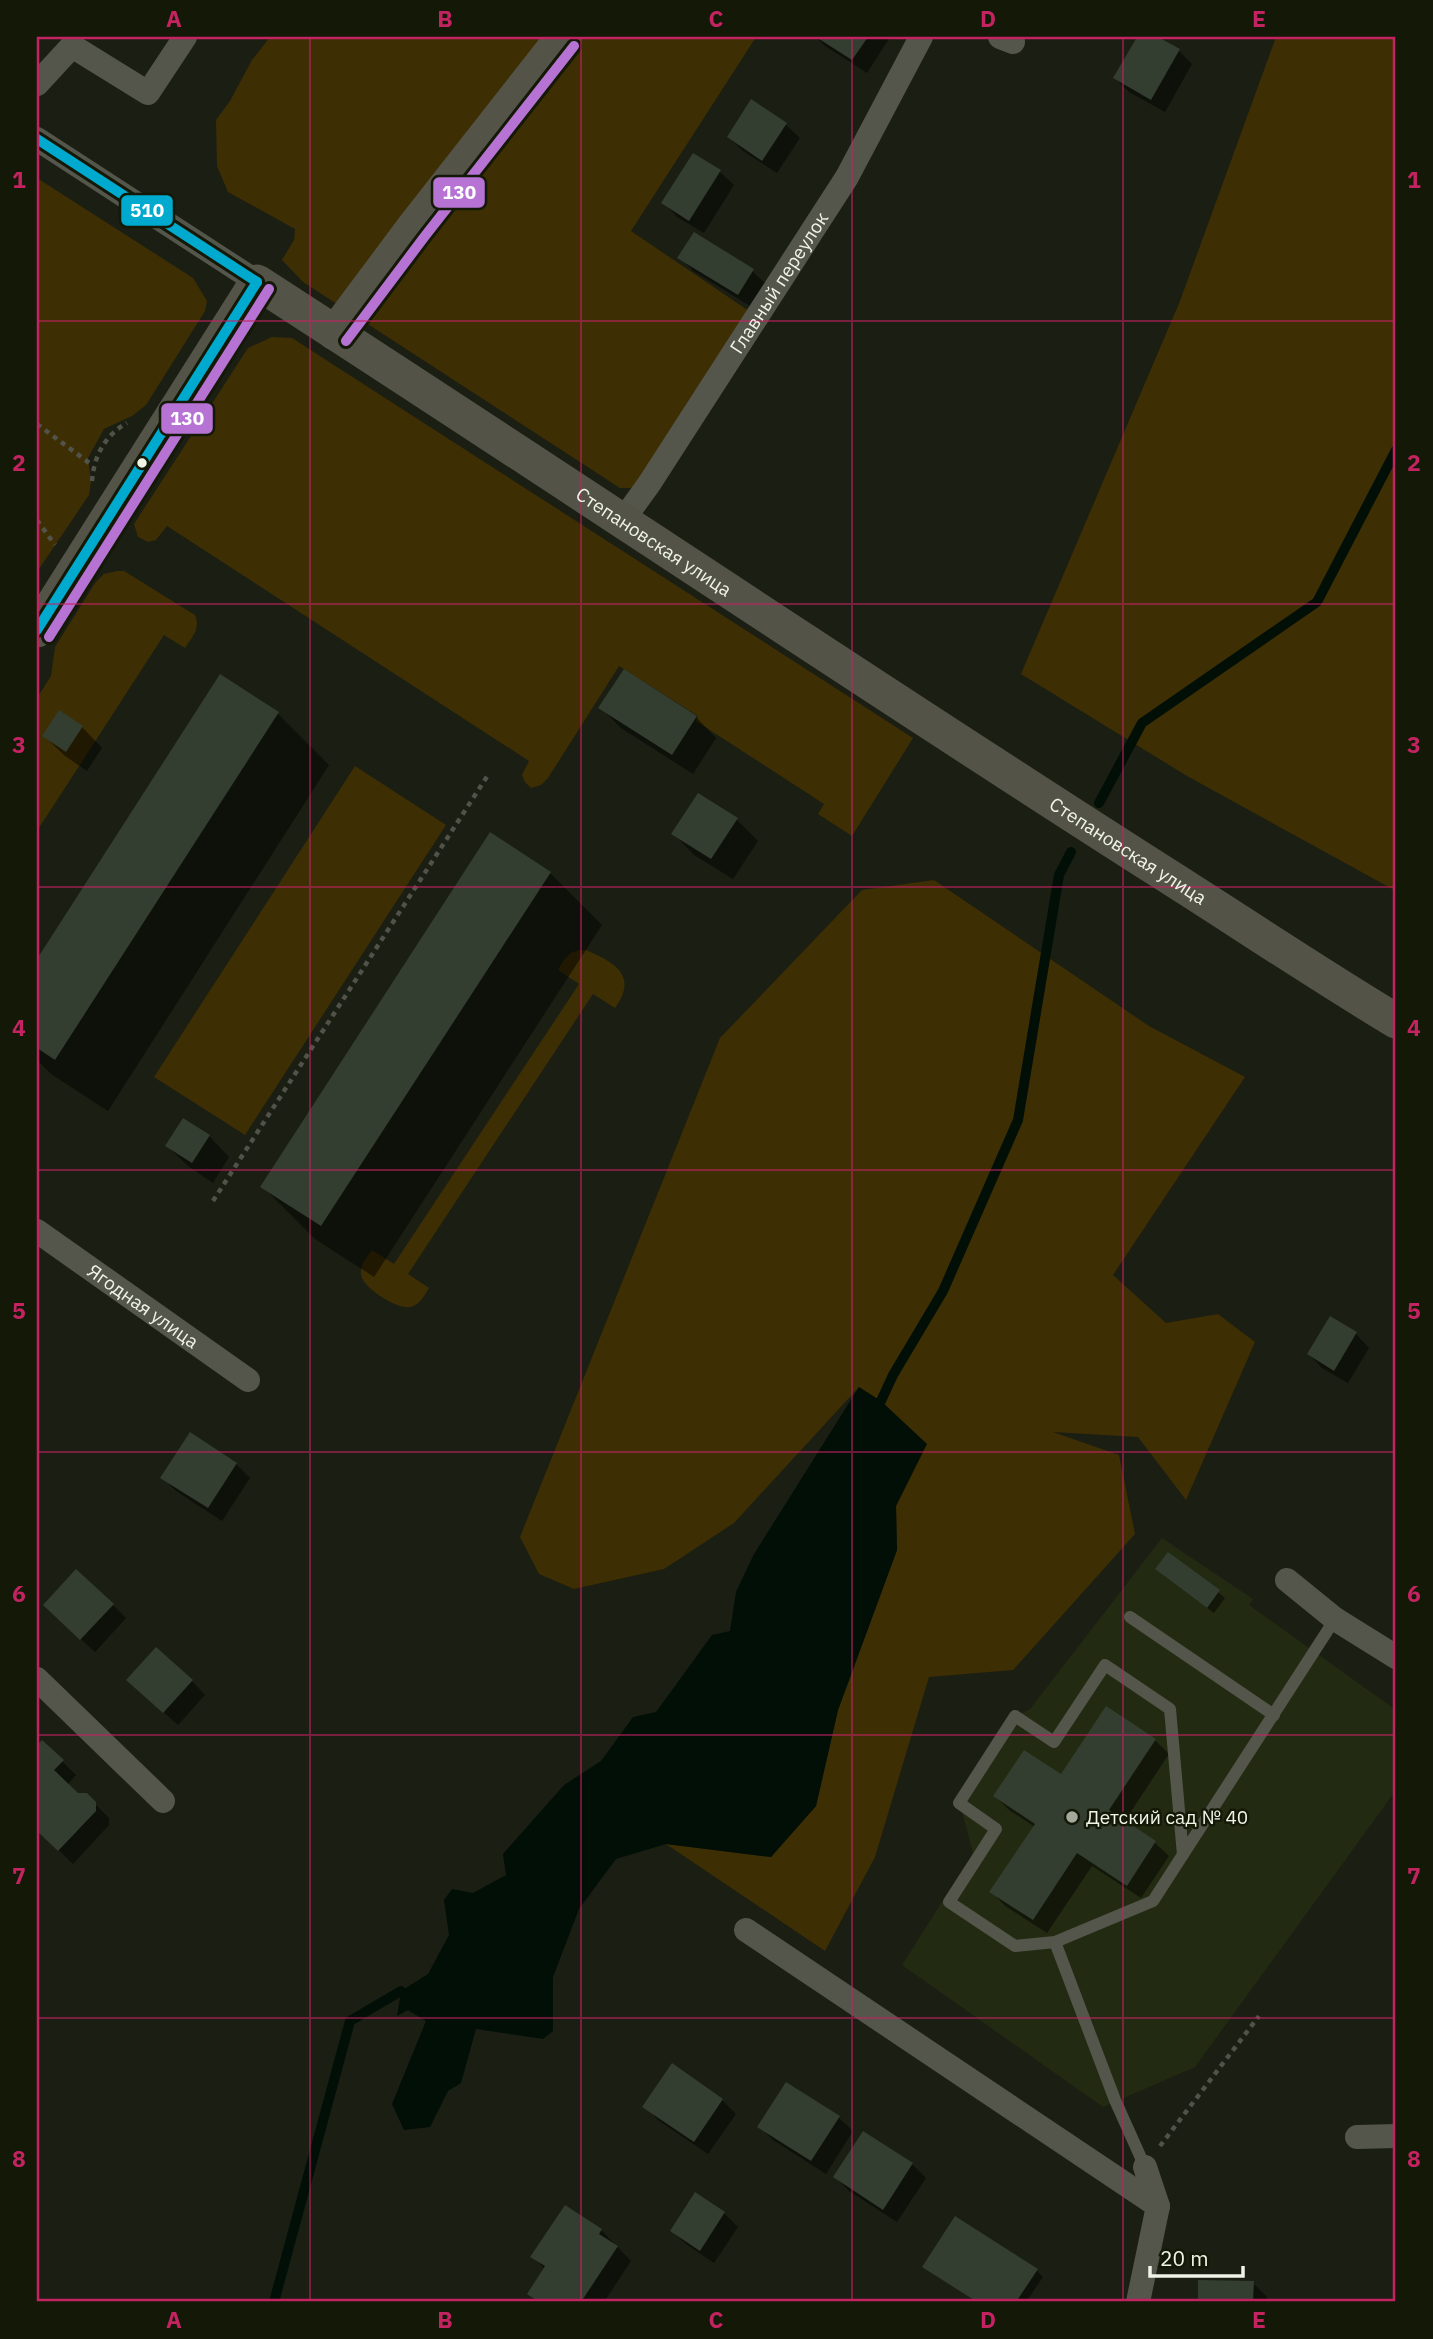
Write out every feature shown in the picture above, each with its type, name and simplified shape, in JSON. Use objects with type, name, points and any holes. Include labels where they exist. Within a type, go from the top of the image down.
[{"type":"street","points":[[37,84],[72,46],[148,93],[185,37]]},
{"type":"street","points":[[335,333],[563,37]]},
{"type":"street","name":"Главный переулок","points":[[623,520],[847,177],[921,37]]},
{"type":"street","points":[[37,139],[257,282],[37,630]]},
{"type":"street","name":"Степановская улица","points":[[257,282],[623,520],[930,725],[1212,904],[1309,969],[1396,1021]]},
{"type":"street","name":"Ягодная улица","points":[[37,1231],[248,1380]]},
{"type":"street","points":[[1287,1580],[1335,1619],[1396,1657]]},
{"type":"street","points":[[37,1679],[163,1801]]},
{"type":"street","points":[[746,1930],[1158,2206]]},
{"type":"street","points":[[1357,2137],[1396,2136]]},
{"type":"street","points":[[1138,2302],[1158,2206],[1145,2166]]},
{"type":"lane","points":[[1130,1617],[1274,1715]]},
{"type":"lane","points":[[1183,1855],[1170,1709],[1105,1665],[1054,1742],[1016,1716],[959,1803],[996,1829],[949,1902],[1015,1946],[1055,1942],[1153,1901],[1183,1855],[1274,1715],[1335,1619]]},
{"type":"lane","points":[[1055,1942],[1115,2100],[1145,2166]]},
{"type":"path","points":[[91,485],[94,461],[110,434],[132,420]]},
{"type":"path","points":[[37,424],[93,466]]},
{"type":"path","points":[[37,520],[56,552],[64,539]]},
{"type":"path","points":[[213,1201],[488,775]]},
{"type":"path","points":[[1145,2166],[1259,2016]]},
{"type":"shaded area","points":[[270,37],[756,37],[631,231],[749,311],[642,488],[620,488],[303,282],[282,260],[294,240],[295,229],[228,192],[217,166],[216,120],[230,101],[252,60]]},
{"type":"shaded area","points":[[1276,37],[1396,37],[1396,891],[1187,776],[1021,674],[1180,301]]},
{"type":"shaded area","points":[[37,178],[193,278],[207,301],[205,311],[146,405],[132,416],[104,429],[88,458],[91,482],[89,495],[37,572]]},
{"type":"shaded area","points":[[272,337],[292,338],[913,738],[852,836],[818,814],[824,804],[696,721],[698,716],[619,666],[548,778],[541,785],[531,788],[522,775],[529,761],[167,526],[156,540],[148,542],[138,537],[134,524],[248,348]]},
{"type":"shaded area","points":[[124,571],[195,615],[196,628],[185,648],[164,635],[37,831],[37,698],[51,676],[55,647],[95,583],[104,574]]},
{"type":"shaded area","points":[[355,766],[446,825],[245,1135],[154,1077]]},
{"type":"shaded area","points":[[934,880],[1149,1026],[1245,1077],[1113,1275],[1166,1323],[1218,1314],[1255,1342],[1186,1500],[1138,1437],[1053,1432],[1119,1455],[1135,1534],[1013,1670],[929,1677],[875,1857],[825,1951],[666,1844],[771,1857],[816,1806],[838,1710],[897,1550],[896,1506],[926,1444],[859,1387],[734,1523],[664,1569],[574,1589],[539,1574],[520,1537],[720,1038],[862,890]]},
{"type":"shaded area","points":[[586,950],[606,960],[620,972],[624,979],[622,997],[615,1008],[593,994],[408,1274],[429,1288],[416,1304],[410,1307],[390,1302],[374,1292],[363,1280],[361,1271],[364,1262],[372,1250],[394,1264],[579,984],[558,970],[561,965],[572,952]]},
{"type":"shaded area","points":[[859,1387],[881,1401],[927,1444],[896,1506],[897,1550],[838,1710],[816,1806],[771,1857],[666,1844],[616,1859],[579,1909],[553,1977],[553,2031],[543,2039],[476,2029],[461,2083],[448,2091],[430,2127],[404,2130],[392,2104],[426,2021],[408,2010],[397,2016],[401,1991],[428,1974],[449,1935],[444,1900],[452,1889],[473,1893],[506,1875],[503,1854],[564,1785],[601,1761],[633,1717],[656,1712],[712,1635],[730,1631],[736,1592],[754,1554]]},
{"type":"shaded area","points":[[1162,1538],[1253,1599],[1249,1605],[1396,1710],[1396,1790],[1195,2067],[1103,2107],[902,1965],[973,1853],[960,1804],[1020,1714],[1030,1709]]},
{"type":"building","points":[[816,37],[868,37],[852,60]]},
{"type":"building","points":[[1137,37],[1158,37],[1180,49],[1151,100],[1113,78]]},
{"type":"building","points":[[751,99],[787,123],[762,161],[727,137]]},
{"type":"building","points":[[693,153],[721,170],[689,221],[661,203]]},
{"type":"building","points":[[694,232],[754,269],[738,295],[677,258]]},
{"type":"building","points":[[624,669],[697,716],[672,755],[598,708]]},
{"type":"building","points":[[220,674],[279,712],[55,1060],[37,1048],[37,959]]},
{"type":"building","points":[[59,710],[83,726],[66,752],[42,736]]},
{"type":"building","points":[[698,793],[738,818],[711,859],[671,834]]},
{"type":"building","points":[[490,832],[551,872],[321,1226],[260,1187]]},
{"type":"building","points":[[183,1118],[210,1135],[192,1163],[165,1146]]},
{"type":"building","points":[[1330,1316],[1357,1332],[1334,1371],[1307,1354]]},
{"type":"building","points":[[190,1432],[237,1463],[208,1508],[160,1478]]},
{"type":"building","points":[[1168,1552],[1220,1590],[1207,1608],[1155,1569]]},
{"type":"building","points":[[76,1569],[114,1604],[80,1640],[43,1605]]},
{"type":"building","points":[[156,1647],[193,1680],[163,1713],[126,1680]]},
{"type":"building","name":"Детский сад № 40","points":[[1106,1706],[1156,1739],[1109,1810],[1156,1841],[1127,1886],[1077,1853],[1033,1920],[989,1892],[1035,1824],[993,1796],[1024,1750],[1061,1774]]},
{"type":"building","points":[[42,1740],[64,1760],[54,1770],[78,1793],[87,1793],[96,1802],[96,1811],[58,1851],[37,1831],[37,1745]]},
{"type":"building","points":[[672,2063],[723,2099],[694,2142],[642,2107]]},
{"type":"building","points":[[786,2082],[840,2116],[811,2161],[757,2127]]},
{"type":"building","points":[[863,2131],[913,2163],[883,2210],[833,2177]]},
{"type":"building","points":[[695,2192],[725,2212],[700,2251],[670,2231]]},
{"type":"building","points":[[565,2205],[602,2229],[599,2234],[618,2246],[581,2302],[539,2302],[527,2294],[545,2266],[530,2257]]},
{"type":"building","points":[[955,2216],[1038,2269],[1016,2302],[977,2302],[922,2267]]},
{"type":"building","points":[[1198,2280],[1254,2281],[1253,2302],[1198,2302]]},
{"type":"waterway","points":[[1099,803],[1142,723],[1317,602],[1396,450]]},
{"type":"waterway","points":[[881,1401],[893,1375],[943,1291],[1018,1120],[1059,875],[1071,852]]},
{"type":"waterway","points":[[274,2302],[350,2021],[401,1991]]},
{"type":"transit line","name":"130","points":[[346,341],[574,46]]},
{"type":"transit line","name":"510","points":[[37,139],[257,282]]},
{"type":"transit line","name":"510","points":[[37,630],[257,282]]},
{"type":"transit line","name":"130","points":[[49,637],[269,289]]},
{"type":"place","name":"Детский сад № 40","points":[[1072,1817]]}]
